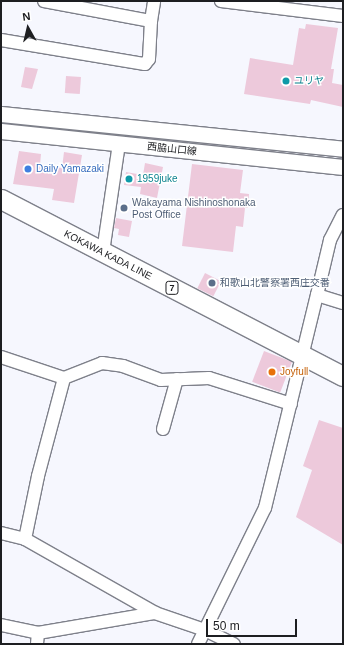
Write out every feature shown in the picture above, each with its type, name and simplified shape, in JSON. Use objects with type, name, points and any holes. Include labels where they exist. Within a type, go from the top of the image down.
[{"type":"main road","name":"KOKAWA KADA LINE","points":[[1,199],[343,376]]},
{"type":"street","points":[[44,1],[151,21]]},
{"type":"street","points":[[1,40],[145,64],[149,59],[151,21],[154,1]]},
{"type":"street","points":[[221,1],[271,4],[343,16]]},
{"type":"street","name":"西脇山口線","points":[[1,114],[343,149]]},
{"type":"street","name":"西脇山口線","points":[[1,131],[343,167]]},
{"type":"street","points":[[103,252],[119,144]]},
{"type":"street","points":[[198,644],[265,508],[291,404],[301,354],[330,240],[343,215]]},
{"type":"street","points":[[317,295],[343,303]]},
{"type":"street","points":[[1,357],[64,378],[102,364],[122,366],[161,380],[209,378],[291,404]]},
{"type":"street","points":[[25,540],[38,476],[64,378]]},
{"type":"street","points":[[163,429],[177,379]]},
{"type":"street","points":[[1,533],[25,540],[155,613],[205,630],[234,644]]},
{"type":"street","points":[[1,625],[38,639],[155,613]]},
{"type":"building","points":[[306,24],[338,28],[331,69],[334,69],[332,83],[343,85],[343,107],[311,100],[310,104],[244,94],[250,58],[293,65],[299,28],[305,29]]},
{"type":"building","points":[[25,67],[38,69],[32,89],[21,87]]},
{"type":"building","points":[[66,76],[81,77],[80,94],[65,93]]},
{"type":"building","points":[[19,151],[41,154],[40,165],[62,168],[64,152],[82,155],[74,203],[52,200],[54,189],[13,184]]},
{"type":"building","points":[[145,163],[163,167],[157,198],[140,194],[141,187],[124,185],[126,172],[143,175]]},
{"type":"building","points":[[192,164],[243,170],[240,193],[249,194],[248,208],[245,208],[243,227],[236,226],[233,252],[182,246]]},
{"type":"building","points":[[116,218],[132,221],[129,237],[118,235],[119,229],[114,228]]},
{"type":"building","points":[[205,273],[221,281],[213,296],[197,288]]},
{"type":"building","name":"Joyfull","points":[[264,351],[292,362],[280,393],[252,382]]},
{"type":"building","points":[[319,420],[343,428],[343,545],[296,517],[312,470],[303,466]]},
{"type":"place","name":"ユリヤ","points":[[286,81]]},
{"type":"place","name":"Daily Yamazaki","points":[[28,169]]},
{"type":"place","name":"1959juke","points":[[129,179]]},
{"type":"place","name":"Wakayama Nishinoshonaka Post Office","points":[[124,208]]},
{"type":"place","name":"和歌山北警察署西庄交番","points":[[212,283]]},
{"type":"place","name":"Joyfull","points":[[272,372]]}]
